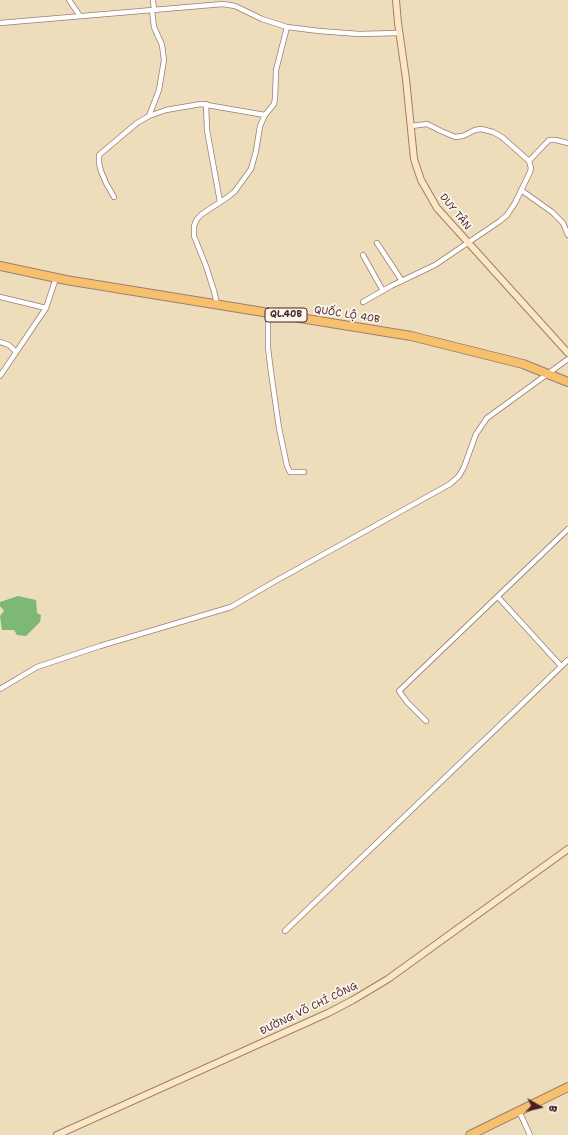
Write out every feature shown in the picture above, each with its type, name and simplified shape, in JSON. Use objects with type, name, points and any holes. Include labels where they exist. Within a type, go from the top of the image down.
[{"type":"highway","name":"QUỐC LỘ 40B","points":[[0,266],[56,278],[411,336],[523,364],[568,382]]},
{"type":"highway","points":[[470,1135],[568,1087]]},
{"type":"main road","name":"DUY TÂN","points":[[396,0],[414,159],[421,180],[437,208],[568,353]]},
{"type":"main road","name":"ĐƯỜNG VÕ CHÍ CÔNG","points":[[57,1135],[308,1022],[352,1000],[388,979],[568,849]]},
{"type":"street","points":[[69,0],[80,16]]},
{"type":"street","points":[[149,116],[159,90],[164,60],[162,45],[154,27],[153,0]]},
{"type":"street","points":[[0,23],[215,5],[230,2],[262,19],[287,27],[359,34],[399,33]]},
{"type":"street","points":[[217,304],[193,230],[197,219],[235,190],[251,169],[256,151],[258,131],[265,115],[274,104],[276,70],[287,27]]},
{"type":"street","points":[[114,197],[101,171],[99,156],[137,123],[149,116],[166,110],[185,106],[206,104],[265,115]]},
{"type":"street","points":[[206,104],[207,130],[220,202]]},
{"type":"street","points":[[363,302],[383,290],[435,265],[504,218],[515,204],[530,172],[529,161],[502,137],[493,132],[481,129],[459,137],[447,134],[427,124],[410,126]]},
{"type":"street","points":[[529,161],[549,140],[568,143]]},
{"type":"street","points":[[521,190],[552,212],[563,223],[568,235]]},
{"type":"street","points":[[377,243],[402,281]]},
{"type":"street","points":[[363,255],[383,290]]},
{"type":"street","points":[[0,376],[46,308],[56,278]]},
{"type":"street","points":[[0,297],[46,308]]},
{"type":"street","points":[[268,312],[268,348],[284,454],[290,472],[304,472]]},
{"type":"street","points":[[0,342],[9,345],[16,352]]},
{"type":"street","points":[[0,689],[37,667],[100,646],[231,608],[272,583],[450,484],[459,476],[464,467],[476,434],[486,418],[568,360]]},
{"type":"street","points":[[426,721],[407,702],[399,691],[568,529]]},
{"type":"street","points":[[498,597],[561,666]]},
{"type":"street","points":[[285,931],[568,660]]},
{"type":"street","points":[[519,1111],[530,1135]]},
{"type":"green space","points":[[18,596],[36,600],[37,613],[41,615],[40,622],[26,636],[17,635],[14,630],[2,630],[0,616],[4,611],[0,606],[0,602]]}]
